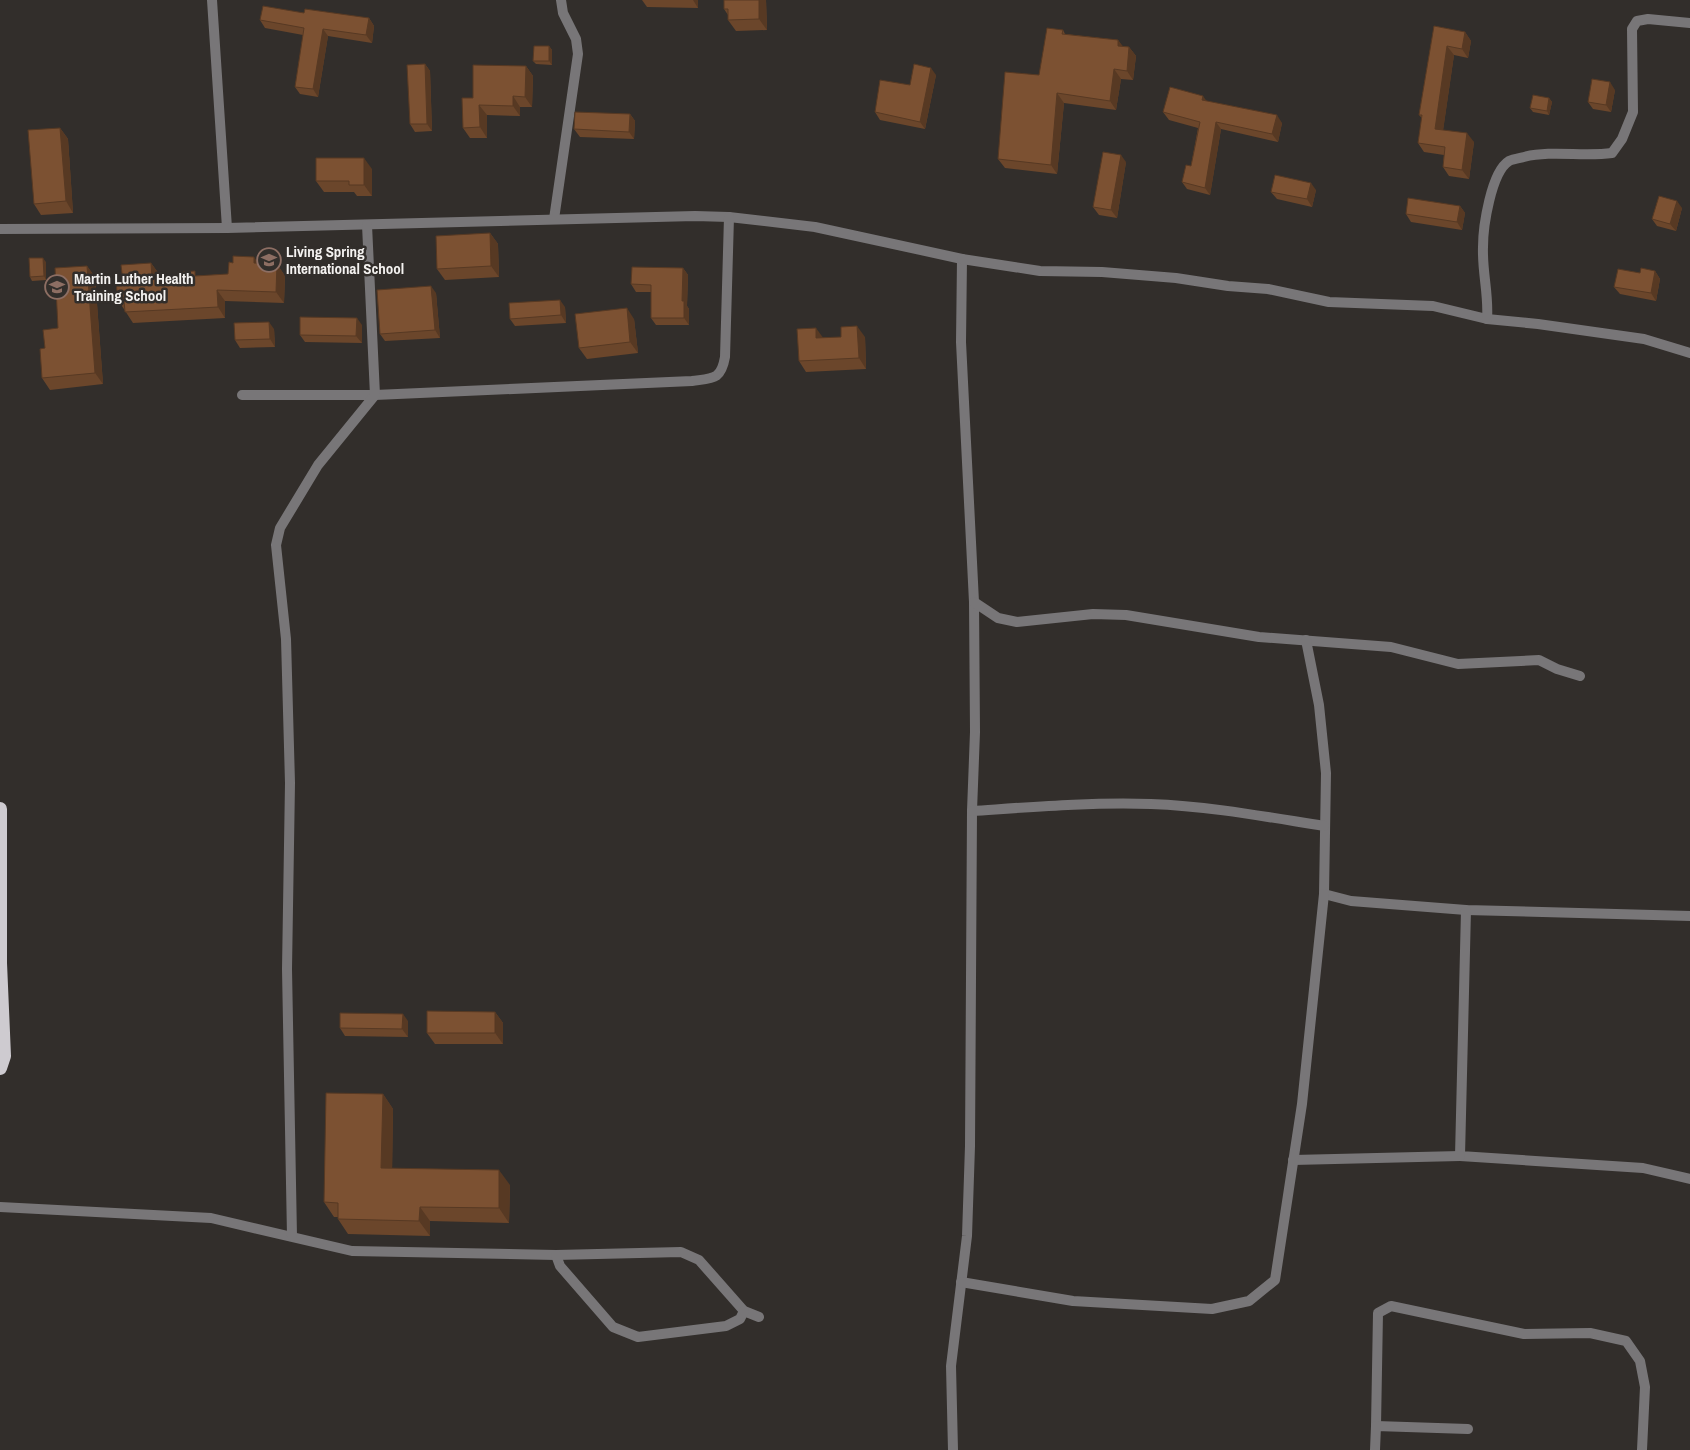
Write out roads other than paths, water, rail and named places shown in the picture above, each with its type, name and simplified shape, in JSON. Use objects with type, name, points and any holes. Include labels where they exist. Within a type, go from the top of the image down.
[{"type":"highway","points":[[0,809],[0,963],[4,1056],[0,1068]]},
{"type":"street","points":[[212,0],[227,228]]},
{"type":"street","points":[[554,219],[578,54],[576,39],[563,13],[561,0]]},
{"type":"street","points":[[1487,319],[1488,297],[1484,286],[1482,245],[1492,187],[1499,172],[1509,161],[1526,156],[1571,154],[1595,156],[1612,153],[1622,139],[1633,112],[1632,29],[1637,21],[1648,19],[1690,23]]},
{"type":"street","points":[[0,228],[227,228],[554,219],[729,217],[815,227],[962,259],[1040,271],[1102,272],[1176,278],[1228,286],[1268,289],[1329,302],[1433,306],[1487,319],[1644,339],[1690,353]]},
{"type":"street","points":[[242,395],[375,395],[692,381],[716,377],[723,369],[725,357],[729,217]]},
{"type":"street","points":[[292,1236],[287,969],[290,783],[286,639],[276,545],[280,528],[318,465],[375,395],[367,225]]},
{"type":"street","points":[[953,1450],[951,1366],[967,1236],[970,1146],[972,812],[975,732],[974,602],[961,342],[962,259]]},
{"type":"street","points":[[974,602],[998,618],[1017,622],[1093,614],[1126,615],[1259,637],[1391,647],[1458,664],[1539,660],[1557,669],[1580,676]]},
{"type":"street","points":[[961,1282],[1073,1301],[1212,1310],[1250,1300],[1274,1280],[1302,1104],[1324,894],[1326,773],[1323,731],[1314,670],[1306,640]]},
{"type":"street","points":[[972,812],[1081,804],[1151,804],[1193,807],[1324,826]]},
{"type":"street","points":[[1324,894],[1351,900],[1466,910],[1690,916]]},
{"type":"street","points":[[1460,1156],[1466,910]]},
{"type":"street","points":[[1293,1160],[1460,1156],[1643,1168],[1690,1178]]},
{"type":"street","points":[[0,1207],[211,1218],[352,1251],[556,1255],[681,1252],[699,1260],[744,1311],[759,1317]]},
{"type":"street","points":[[556,1255],[560,1266],[613,1327],[638,1337],[726,1326],[740,1319],[744,1311]]},
{"type":"street","points":[[1375,1450],[1378,1313],[1391,1306],[1524,1334],[1590,1333],[1626,1341],[1640,1361],[1645,1387],[1642,1450]]},
{"type":"street","points":[[1376,1426],[1468,1429]]},
{"type":"place","name":"Living Spring International School","points":[[269,260]]},
{"type":"place","name":"Martin Luther Health Training School","points":[[57,287]]}]
